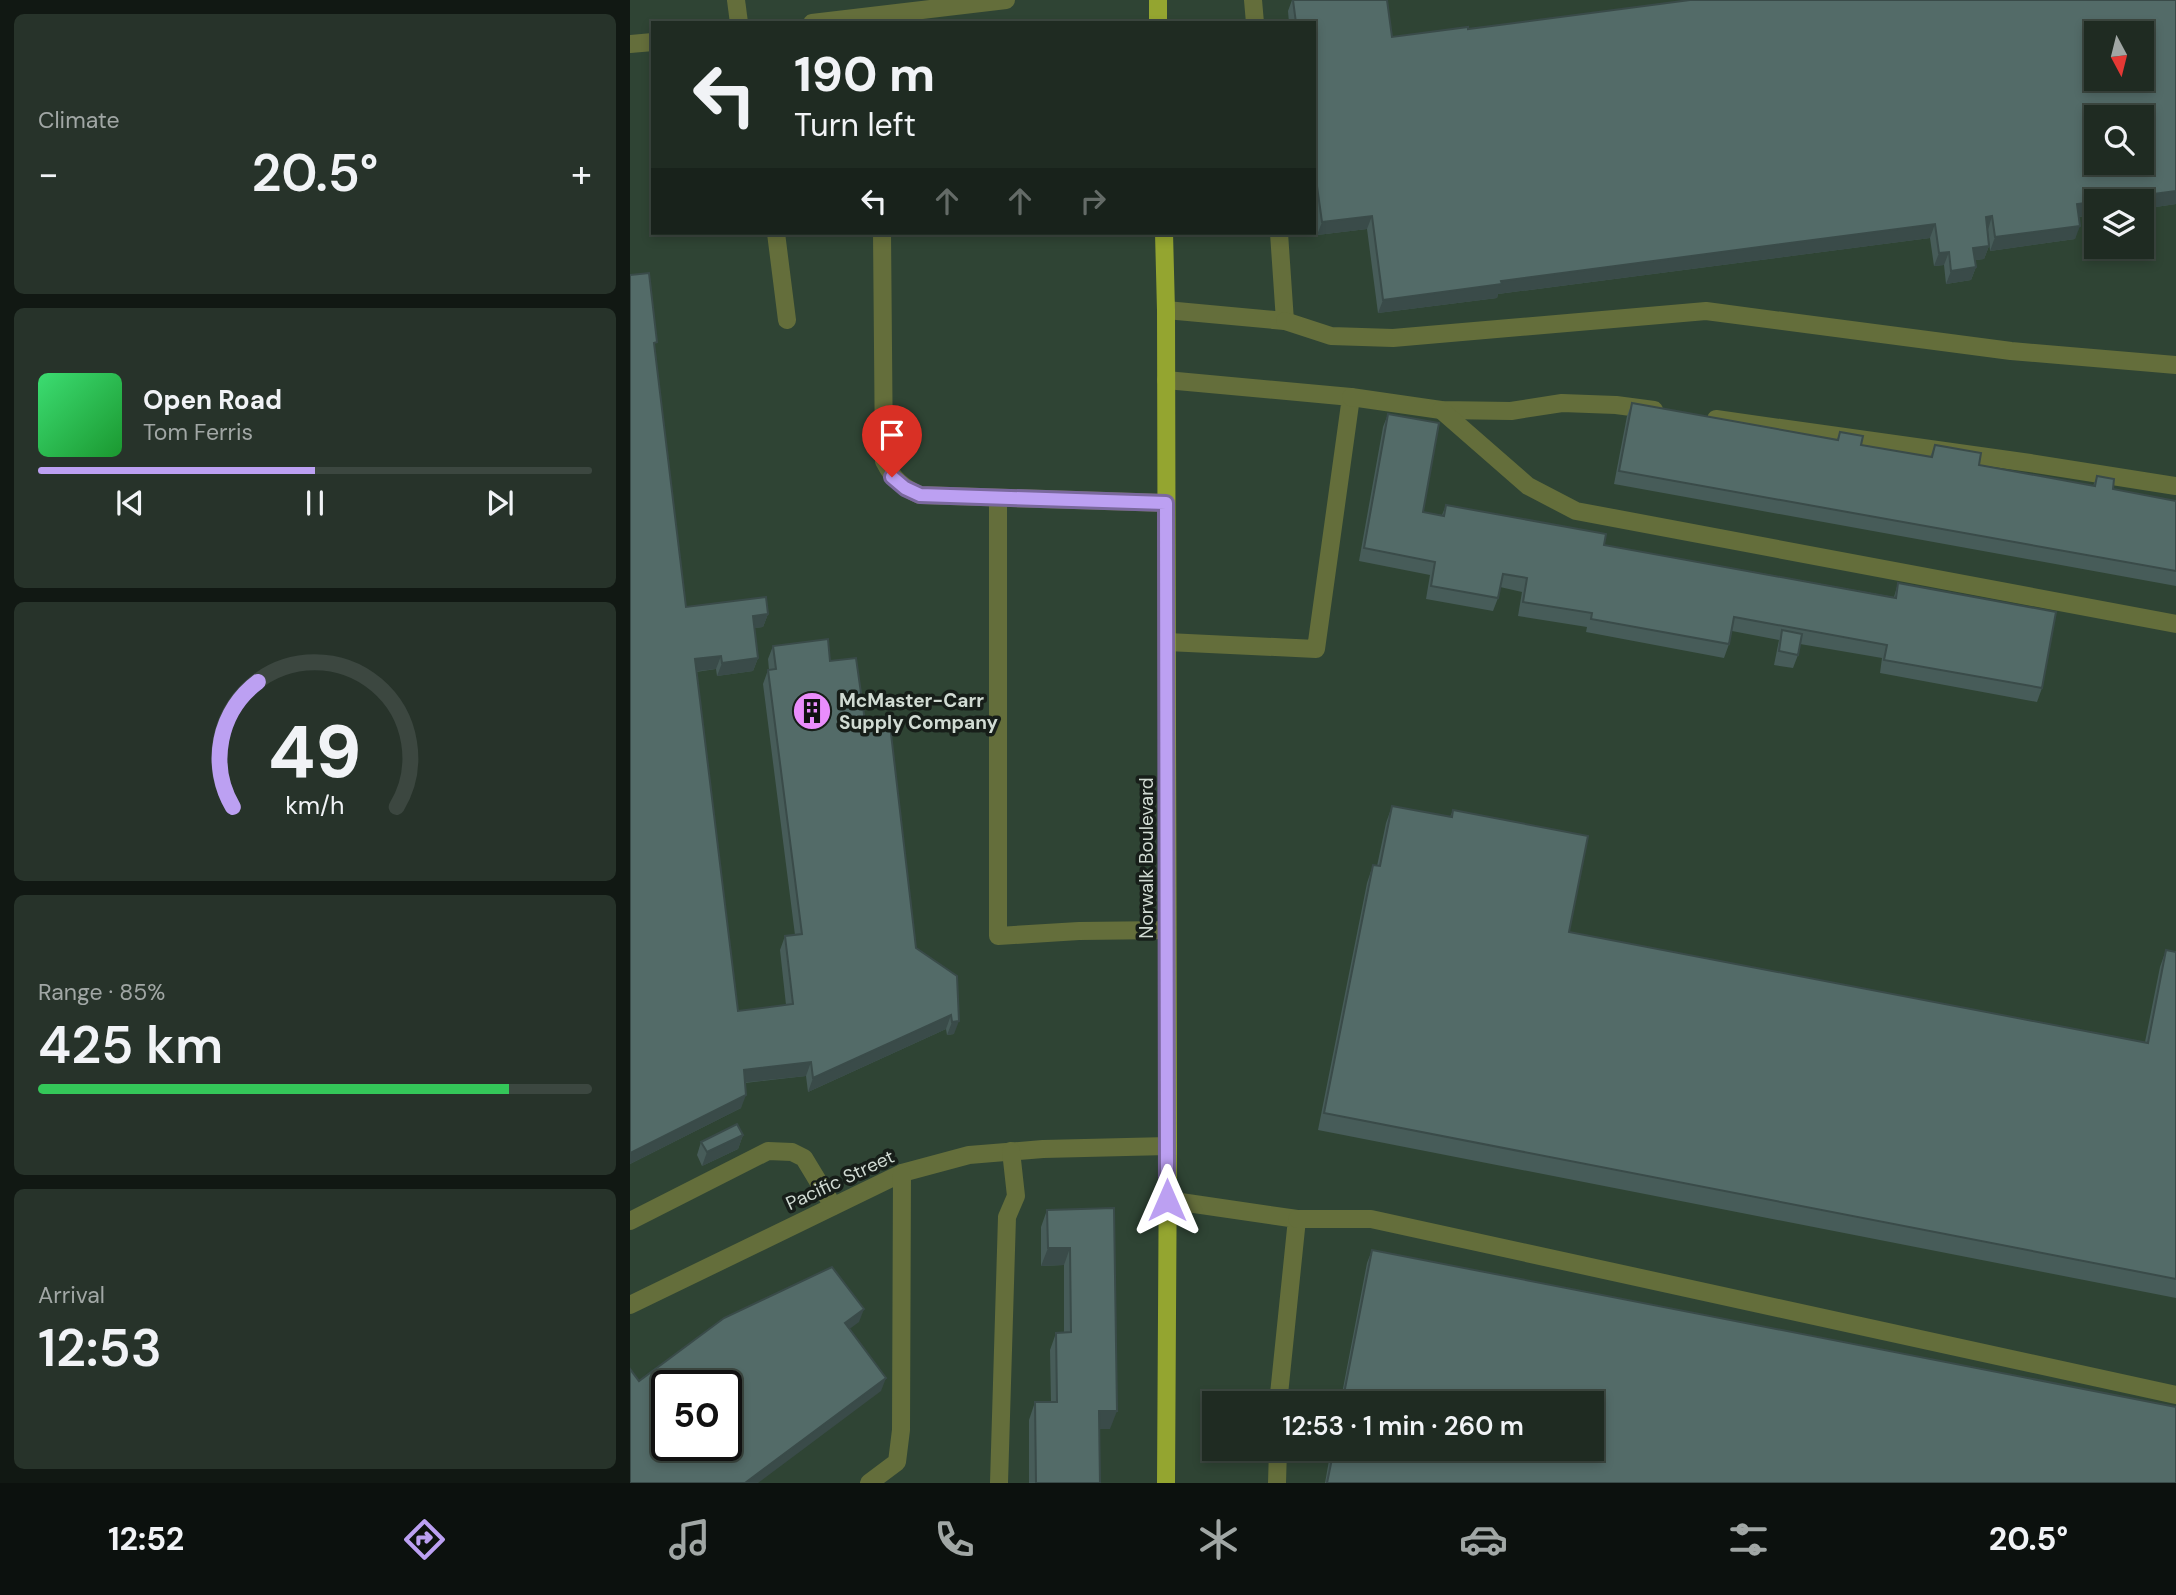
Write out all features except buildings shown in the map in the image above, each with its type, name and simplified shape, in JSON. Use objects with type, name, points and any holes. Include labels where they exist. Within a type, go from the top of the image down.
[{"type":"main road","points":[[1158,0],[1158,21]]},
{"type":"main road","name":"Norwalk Boulevard","points":[[1164,235],[1168,1146],[1166,1483]]},
{"type":"street","points":[[736,0],[739,21]]},
{"type":"street","points":[[846,21],[880,19],[1006,0]]},
{"type":"street","points":[[1253,0],[1255,21]]},
{"type":"street","points":[[630,44],[651,42]]},
{"type":"street","points":[[776,235],[787,320]]},
{"type":"street","points":[[882,235],[884,461],[892,477],[905,488],[920,495],[1166,503]]},
{"type":"street","points":[[1279,235],[1285,321]]},
{"type":"street","points":[[1166,310],[1285,321],[1331,335],[1393,338],[1706,311],[2011,351],[2176,365]]},
{"type":"street","points":[[1166,380],[1351,397],[1441,411],[1511,411],[1562,403],[1616,405],[1669,412]]},
{"type":"street","points":[[1167,642],[1316,649],[1351,397]]},
{"type":"street","points":[[1441,411],[1528,486],[1576,511],[2176,624]]},
{"type":"street","points":[[1696,416],[2176,486]]},
{"type":"street","points":[[998,498],[998,936],[1079,931],[1167,930]]},
{"type":"street","name":"Pacific Street","points":[[630,1305],[902,1173],[970,1155],[1168,1146]]},
{"type":"street","points":[[630,1221],[768,1151],[792,1152],[804,1158],[833,1206]]},
{"type":"street","points":[[999,1483],[1007,1217],[1016,1196],[1011,1152]]},
{"type":"street","points":[[869,1483],[897,1462],[901,1430],[902,1173]]},
{"type":"street","points":[[1167,1200],[1297,1219],[1371,1219],[2176,1395]]},
{"type":"street","points":[[1279,1391],[1297,1219]]},
{"type":"street","points":[[1277,1483],[1278,1461]]},
{"type":"shaded area","points":[[630,0],[2176,0],[2176,1483],[630,1483]]},
{"type":"place","name":"McMaster-Carr Supply Company","points":[[812,711]]},
{"type":"route","points":[[892,477],[905,488],[920,495],[1166,503],[1167,1200]]}]
